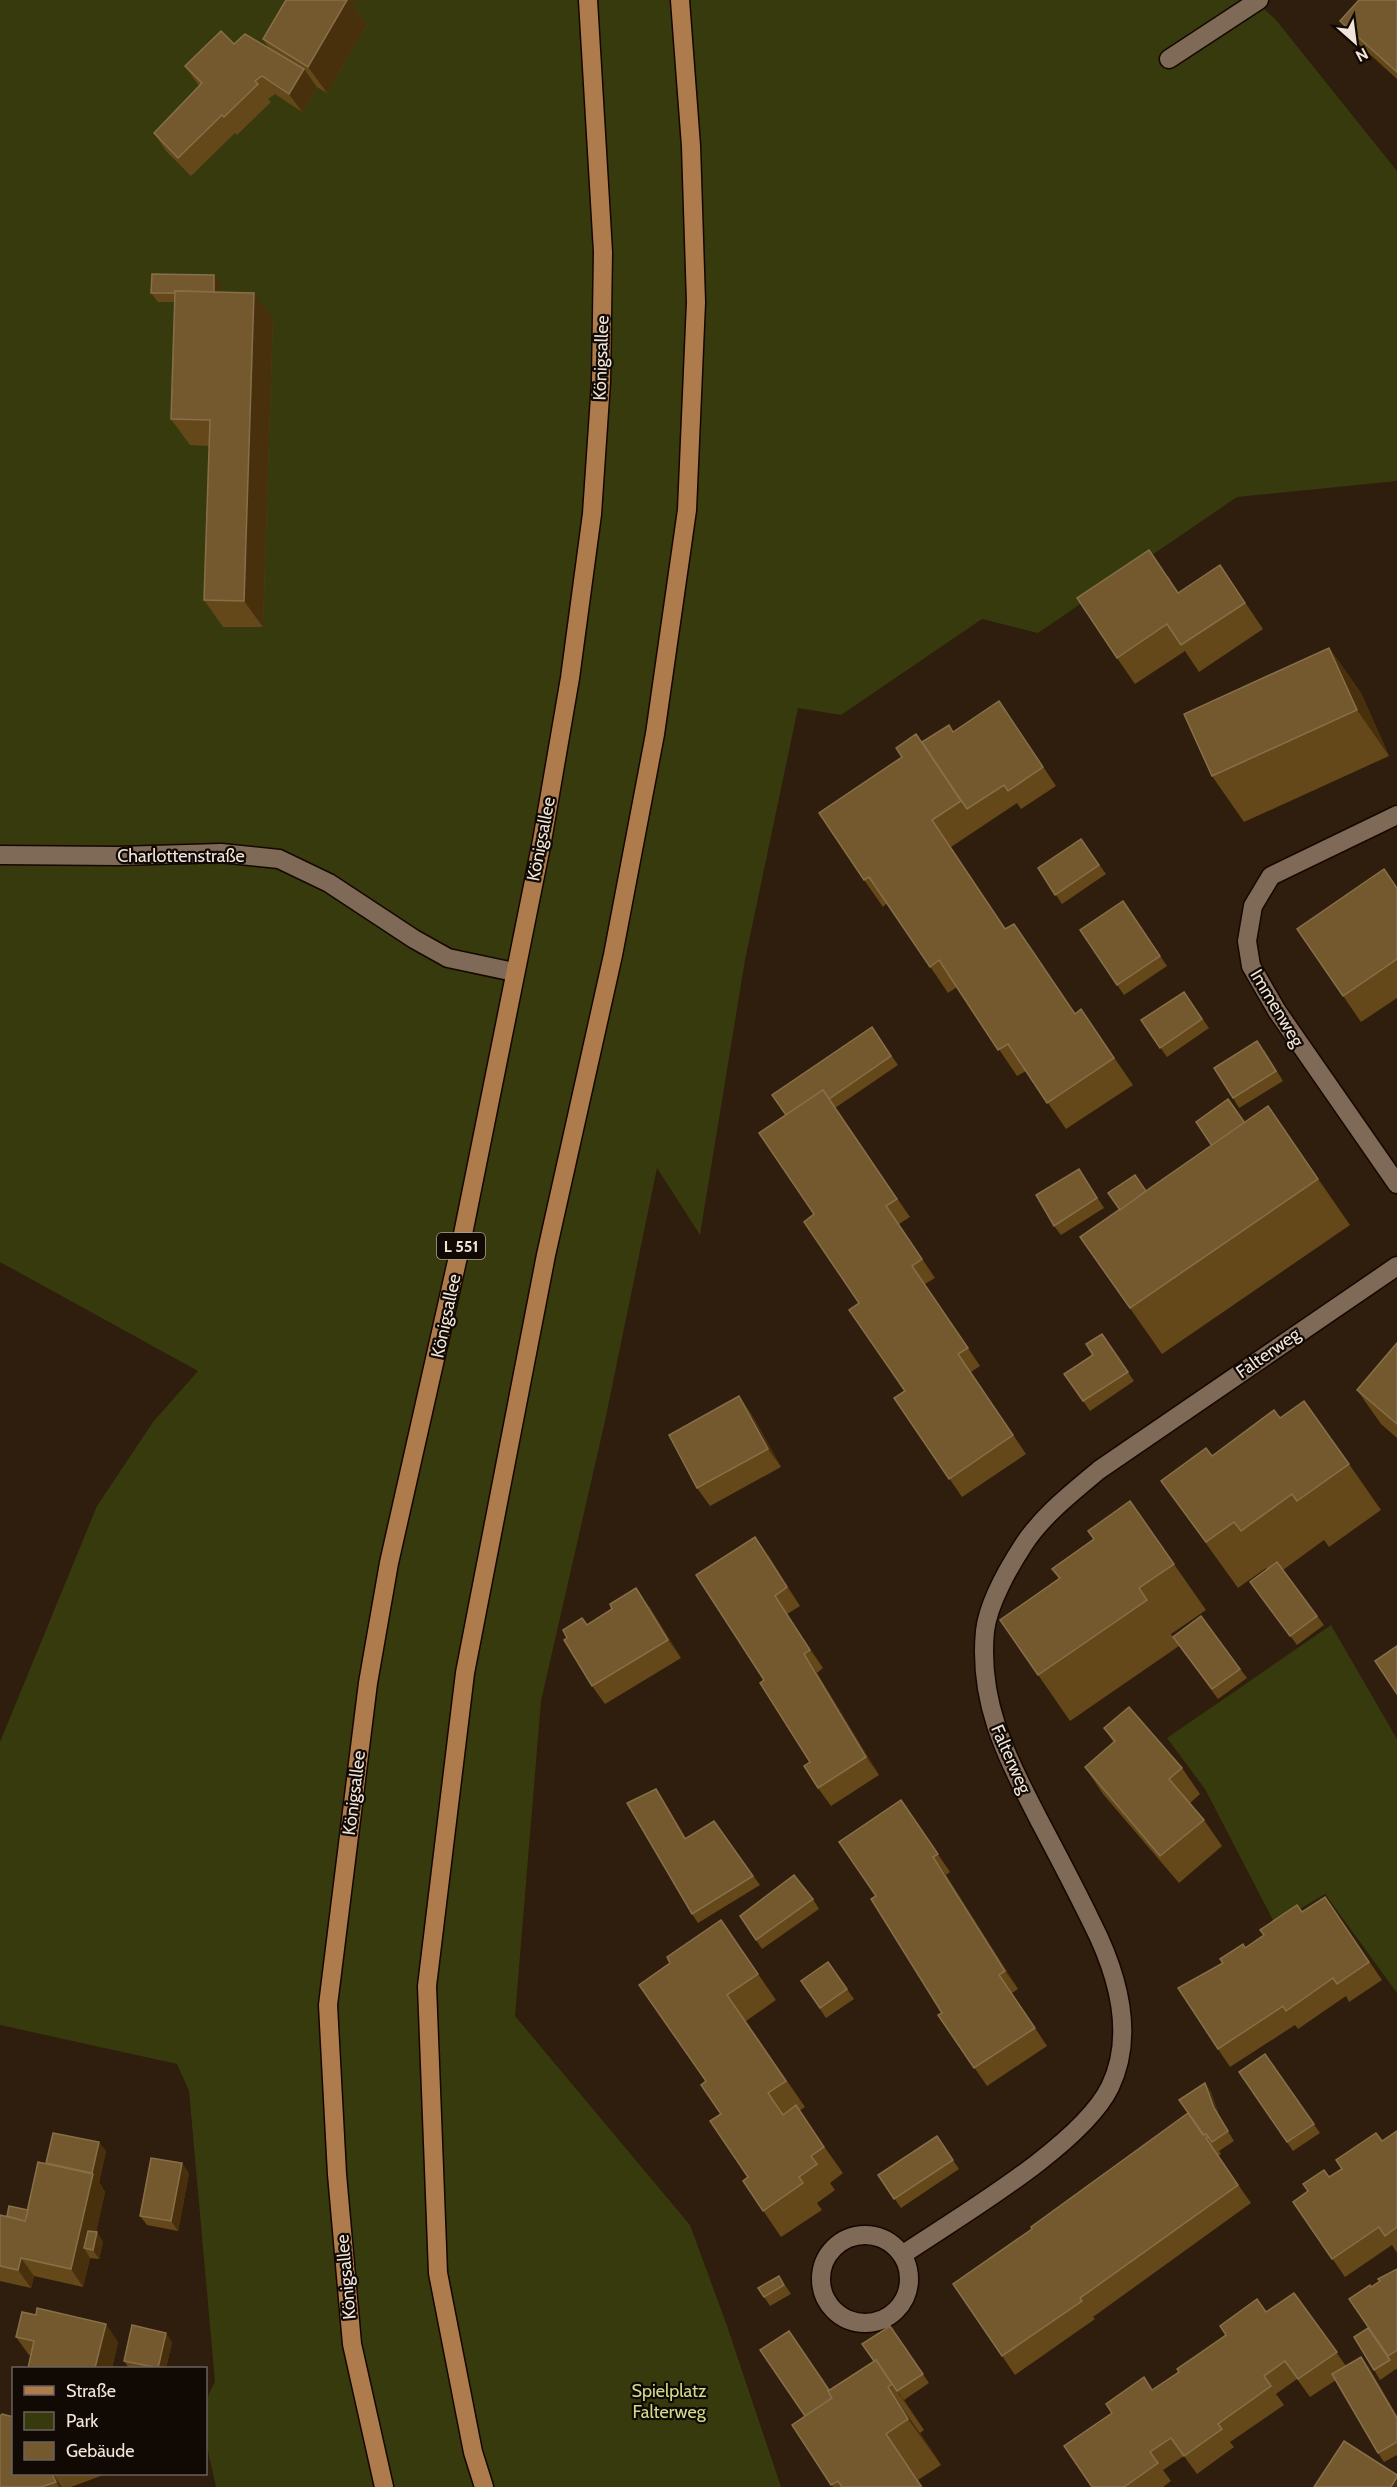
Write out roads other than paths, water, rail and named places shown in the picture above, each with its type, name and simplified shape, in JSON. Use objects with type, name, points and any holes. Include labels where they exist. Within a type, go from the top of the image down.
[{"type":"main road","name":"Königsallee","points":[[384,2487],[352,2344],[337,2174],[328,2005],[368,1683],[389,1563],[462,1239],[542,842],[570,678],[592,514],[602,382],[603,252],[588,0]]},
{"type":"main road","points":[[484,2487],[473,2452],[438,2273],[427,1986],[465,1673],[546,1255],[613,955],[656,734],[687,510],[696,302],[691,146],[680,0]]},
{"type":"street","points":[[1168,59],[1259,0]]},
{"type":"street","name":"Immenweg","points":[[1397,814],[1271,876],[1253,906],[1247,941],[1251,966],[1277,1011],[1397,1184]]},
{"type":"street","name":"Charlottenstraße","points":[[0,855],[118,856],[221,853],[279,859],[329,884],[405,934],[448,958],[514,972]]},
{"type":"street","name":"Falterweg","points":[[902,2255],[1000,2188],[1078,2129],[1110,2087],[1120,2049],[1119,1996],[1105,1948],[996,1729],[986,1688],[985,1630],[1001,1584],[1025,1542],[1064,1499],[1099,1470],[1397,1266]]},
{"type":"street","points":[[873,2236],[893,2244],[902,2255],[909,2271],[909,2286],[904,2300],[895,2312],[883,2320],[869,2324],[854,2323],[840,2317],[829,2307],[822,2294],[820,2280],[822,2266],[829,2253],[839,2243],[852,2237],[873,2236]]},
{"type":"park label","name":"Spielplatz Falterweg","points":[[669,2401]]}]
